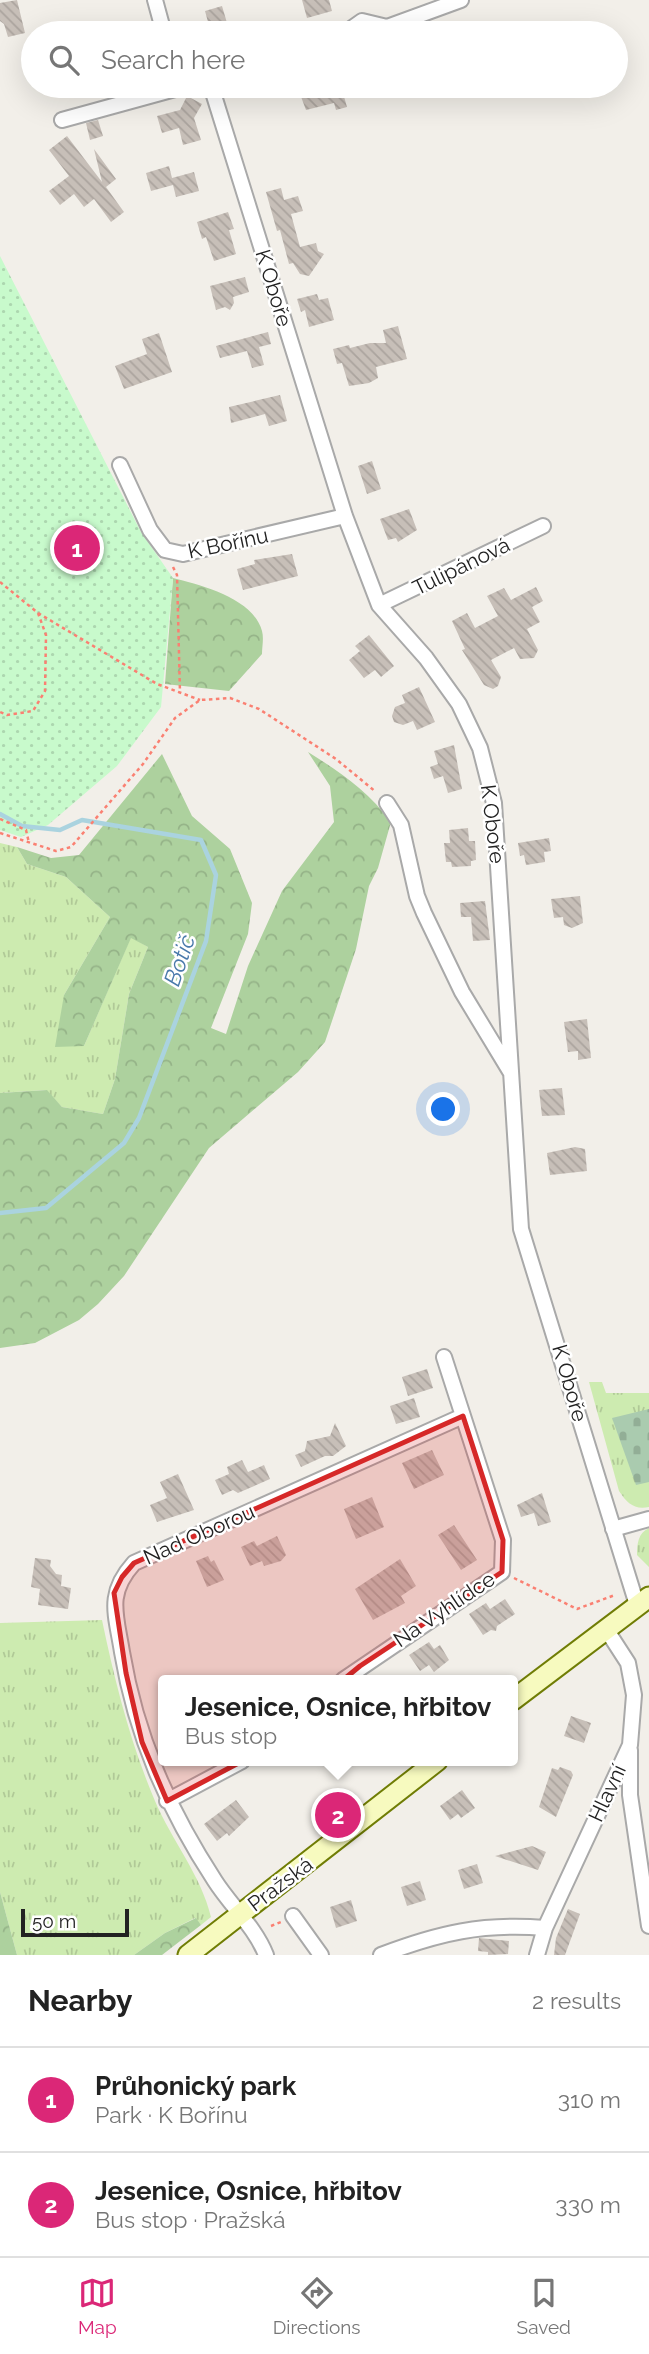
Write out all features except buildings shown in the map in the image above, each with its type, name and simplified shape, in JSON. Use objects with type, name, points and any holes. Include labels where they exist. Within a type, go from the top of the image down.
[{"type":"main road","points":[[518,1696],[643,1601]]},
{"type":"main road","name":"Pražská","points":[[188,1955],[431,1766]]},
{"type":"street","points":[[155,0],[161,21]]},
{"type":"street","points":[[408,21],[461,0]]},
{"type":"street","points":[[62,120],[138,98]]},
{"type":"street","name":"K Oboře","points":[[215,98],[345,516],[379,605],[426,658],[459,704],[480,748],[494,803],[521,1229],[613,1529],[643,1601]]},
{"type":"street","name":"K Bořínu","points":[[120,465],[150,530],[165,550],[183,554],[345,516]]},
{"type":"street","name":"Tulipánová","points":[[379,605],[543,526]]},
{"type":"street","points":[[387,803],[401,825],[416,896],[462,992],[513,1076]]},
{"type":"street","name":"Na Vyhlídce","points":[[349,1675],[502,1572],[503,1540],[444,1357]]},
{"type":"street","name":"Nad Oborou","points":[[266,1955],[214,1880],[167,1801],[142,1742],[125,1673],[114,1593],[122,1577],[134,1563],[464,1416]]},
{"type":"street","points":[[613,1529],[649,1519]]},
{"type":"street","name":"Hlavní","points":[[537,1955],[545,1928],[630,1745],[634,1695],[628,1663],[606,1629]]},
{"type":"street","points":[[630,1745],[630,1795],[649,1926]]},
{"type":"street","points":[[167,1801],[233,1766]]},
{"type":"street","points":[[293,1916],[321,1955]]},
{"type":"street","points":[[381,1955],[431,1936],[503,1925],[545,1928]]},
{"type":"path","points":[[165,550],[177,575],[176,632],[180,693]]},
{"type":"path","points":[[0,582],[38,613],[157,684],[200,700],[230,698],[259,709],[336,759],[387,803]]},
{"type":"path","points":[[0,712],[7,715],[33,710],[46,691],[46,635],[38,613]]},
{"type":"path","points":[[0,833],[56,851],[71,847],[144,764],[175,718],[200,700]]},
{"type":"path","points":[[0,819],[26,830],[29,842]]},
{"type":"path","points":[[502,1572],[577,1609],[615,1595]]},
{"type":"highlighted area","points":[[463,1416],[503,1540],[502,1572],[360,1666],[248,1758],[167,1801],[142,1742],[126,1673],[114,1593],[122,1577],[134,1563]]},
{"type":"green space","points":[[0,256],[141,532],[173,578],[161,707],[117,766],[48,825],[21,837],[0,830]]},
{"type":"green space","points":[[173,578],[225,595],[248,610],[257,620],[263,634],[262,654],[229,691],[165,684]]},
{"type":"green space","points":[[308,752],[353,783],[391,822],[378,868],[369,886],[356,949],[325,1042],[298,1072],[209,1148],[124,1276],[98,1304],[79,1320],[35,1343],[0,1348],[0,1093],[47,1090],[62,1107],[103,1114],[115,1079],[129,994],[148,947],[131,938],[84,1046],[55,1047],[64,995],[110,917],[66,877],[27,864],[17,847],[51,858],[79,855],[162,754],[192,816],[230,849],[252,903],[248,934],[211,1028],[226,1034],[248,966],[282,891],[334,822],[330,786]]},
{"type":"green space","points":[[0,843],[17,847],[27,864],[66,877],[110,917],[64,995],[84,1046],[131,937],[148,947],[129,994],[115,1079],[103,1114],[62,1107],[46,1090],[0,1093]]},
{"type":"green space","points":[[589,1382],[602,1382],[606,1393],[649,1393],[649,1507],[631,1505],[619,1491]]},
{"type":"green space","points":[[649,1409],[649,1482],[636,1485],[612,1418]]},
{"type":"green space","points":[[649,1528],[649,1567],[637,1555],[640,1536]]},
{"type":"green space","points":[[102,1620],[124,1712],[146,1779],[162,1816],[193,1872],[211,1917],[201,1925],[195,1918],[165,1933],[134,1955],[17,1955],[0,1892],[0,1623]]},
{"type":"green space","points":[[0,1892],[17,1955],[0,1955]]},
{"type":"green space","points":[[196,1918],[201,1925],[162,1955],[134,1955],[165,1933]]},
{"type":"waterway","name":"Botič","points":[[0,814],[22,826],[60,830],[82,820],[201,840],[216,875],[206,941],[139,1118],[124,1143],[46,1208],[0,1213]]},
{"type":"place","name":"Průhonický park","points":[[77,548]]},
{"type":"place","name":"Jesenice, Osnice, hřbitov","points":[[338,1815]]}]
